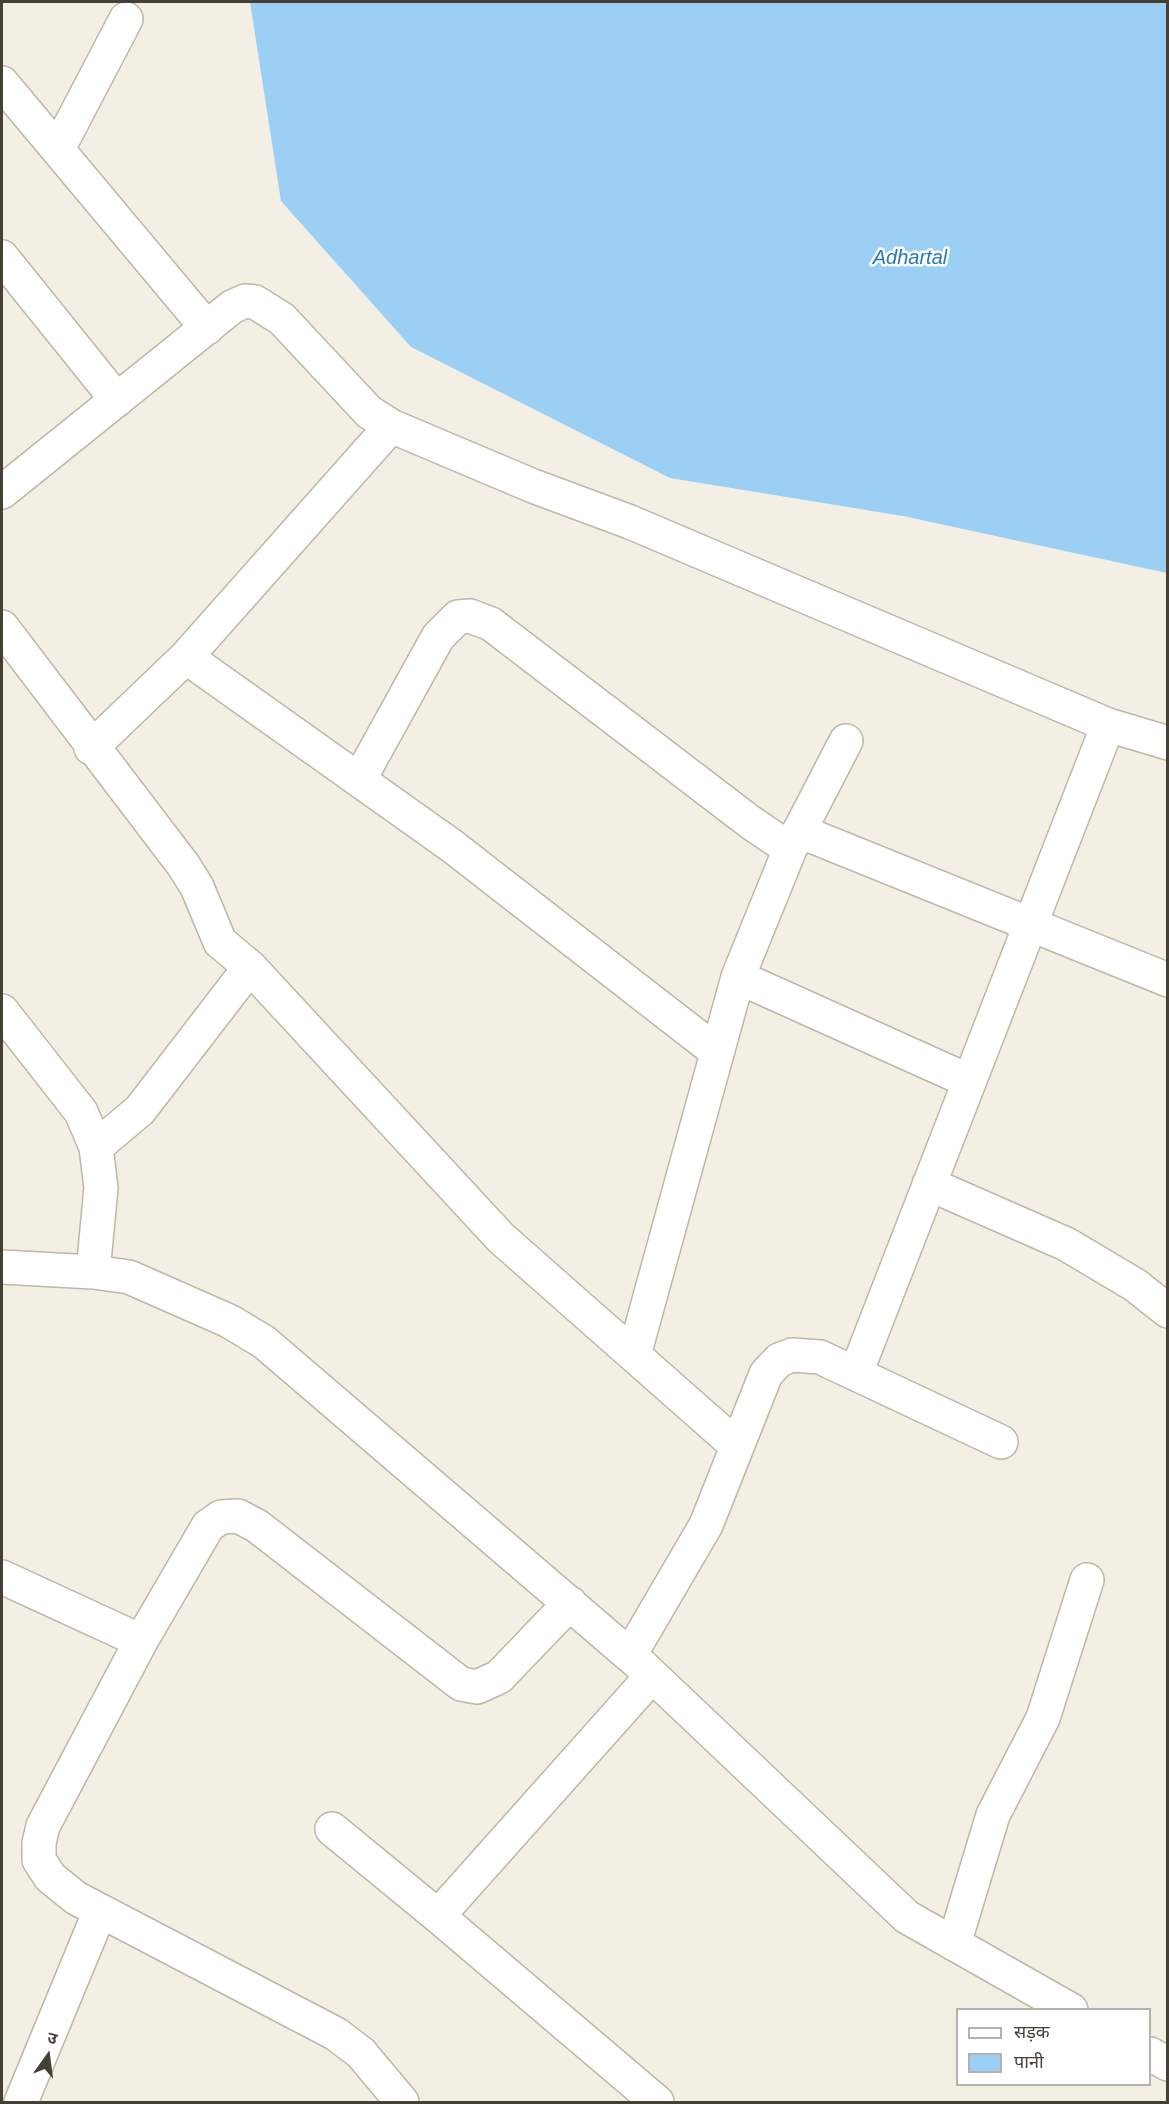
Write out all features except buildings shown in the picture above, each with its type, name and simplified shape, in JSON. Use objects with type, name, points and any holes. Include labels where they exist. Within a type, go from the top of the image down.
[{"type":"street","points":[[58,149],[126,19]]},
{"type":"street","points":[[2,83],[207,328]]},
{"type":"street","points":[[2,257],[117,400]]},
{"type":"street","points":[[2,492],[232,307],[245,301],[255,302],[268,308],[282,319],[369,412],[391,426],[533,486],[630,522],[1108,725],[1167,742]]},
{"type":"street","points":[[91,748],[186,657],[391,426]]},
{"type":"street","points":[[359,780],[438,638],[458,617],[470,616],[491,624],[750,822],[1030,926],[1167,980]]},
{"type":"street","points":[[2,627],[91,748],[184,866],[197,887],[220,942],[250,967],[501,1238],[737,1446]]},
{"type":"street","points":[[186,657],[452,846],[717,1052]]},
{"type":"street","points":[[856,1373],[1108,725]]},
{"type":"street","points":[[634,1355],[738,977],[795,840],[846,741]]},
{"type":"street","points":[[96,1147],[140,1110],[250,967]]},
{"type":"street","points":[[738,977],[969,1082]]},
{"type":"street","points":[[2,1011],[81,1112],[96,1147],[101,1188],[93,1272]]},
{"type":"street","points":[[929,1184],[1066,1244],[1135,1285],[1167,1311]]},
{"type":"street","points":[[2,1267],[93,1272],[129,1277],[229,1321],[264,1342],[641,1666],[907,1917],[1067,2008]]},
{"type":"street","points":[[438,1916],[641,1666],[706,1525],[766,1374],[779,1360],[804,1354],[820,1357],[1001,1442]]},
{"type":"street","points":[[402,2103],[361,2053],[336,2034],[76,1898],[50,1877],[39,1860],[39,1842],[43,1826],[141,1641],[208,1526],[222,1516],[238,1516],[257,1526],[461,1684],[477,1687],[499,1677],[570,1603]]},
{"type":"street","points":[[2,1577],[141,1641]]},
{"type":"street","points":[[954,1944],[993,1815],[1043,1718],[1087,1580]]},
{"type":"street","points":[[332,1829],[438,1916],[657,2103]]},
{"type":"street","points":[[21,2103],[100,1911]]},
{"type":"street","points":[[1151,2055],[1167,2064]]},
{"type":"street","points":[[2,2099],[10,2103]]},
{"type":"water","name":"Adhartal","points":[[250,2],[1167,2],[1167,573],[903,516],[670,478],[411,347],[281,201]]}]
